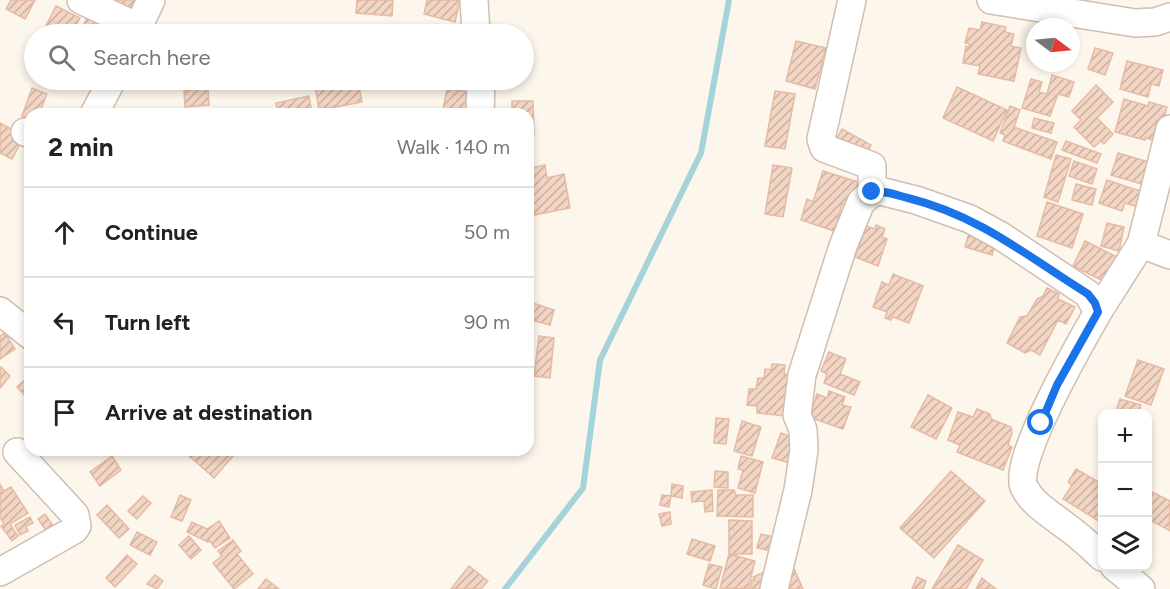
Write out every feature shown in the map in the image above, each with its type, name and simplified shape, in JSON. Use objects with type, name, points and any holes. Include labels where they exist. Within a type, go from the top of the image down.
[{"type":"street","points":[[81,0],[124,24]]},
{"type":"street","points":[[139,24],[151,0]]},
{"type":"street","points":[[474,0],[475,24]]},
{"type":"street","points":[[852,0],[821,139],[824,148],[872,166],[872,192]]},
{"type":"street","points":[[991,0],[1135,23],[1155,22],[1170,17]]},
{"type":"street","points":[[97,108],[107,90]]},
{"type":"street","points":[[480,108],[481,90]]},
{"type":"street","points":[[1098,554],[1034,501],[1023,486],[1021,472],[1057,385],[1098,312],[1141,244],[1170,129]]},
{"type":"street","points":[[774,589],[798,490],[804,450],[803,430],[797,415],[806,358],[843,246],[861,202],[872,192],[880,191],[916,200],[970,219],[1088,294],[1098,312]]},
{"type":"street","points":[[1141,244],[1170,255]]},
{"type":"street","points":[[0,311],[24,330]]},
{"type":"street","points":[[0,572],[74,530],[77,525],[75,515],[16,453]]},
{"type":"street","points":[[1119,571],[1141,589]]},
{"type":"building","points":[[11,0],[35,0],[25,19],[6,9]]},
{"type":"building","points":[[94,0],[144,0],[136,19]]},
{"type":"building","points":[[357,0],[393,0],[392,16],[356,13]]},
{"type":"building","points":[[427,0],[460,0],[455,22],[424,14]]},
{"type":"building","points":[[56,6],[80,18],[77,24],[47,24]]},
{"type":"building","points":[[87,18],[99,24],[84,24]]},
{"type":"building","points":[[982,22],[1006,27],[1005,32],[1014,34],[1011,46],[1021,48],[1014,81],[978,74],[980,66],[963,63],[966,46],[969,47],[970,44],[965,43],[969,28],[980,30]]},
{"type":"building","points":[[796,41],[826,48],[815,89],[786,81]]},
{"type":"building","points":[[1095,48],[1113,53],[1105,75],[1088,69]]},
{"type":"building","points":[[1127,61],[1163,70],[1159,86],[1151,84],[1148,97],[1120,89]]},
{"type":"building","points":[[1052,75],[1074,82],[1069,97],[1058,94],[1050,116],[1022,108],[1031,79],[1042,82],[1039,92],[1047,94]]},
{"type":"building","points":[[1096,85],[1113,102],[1097,118],[1113,134],[1104,144],[1101,141],[1094,147],[1074,127],[1081,120],[1072,111]]},
{"type":"building","points":[[957,87],[1007,110],[993,141],[943,118]]},
{"type":"building","points":[[31,90],[47,94],[41,108],[25,108]]},
{"type":"building","points":[[184,90],[208,90],[209,105],[185,107]]},
{"type":"building","points":[[316,90],[360,90],[362,102],[319,108]]},
{"type":"building","points":[[447,90],[474,93],[470,108],[443,108]]},
{"type":"building","points":[[775,91],[795,94],[785,149],[765,146]]},
{"type":"building","points":[[309,96],[311,108],[277,108],[276,103]]},
{"type":"building","points":[[1124,99],[1148,106],[1149,102],[1167,107],[1157,141],[1115,132]]},
{"type":"building","points":[[512,101],[533,101],[533,108],[512,108]]},
{"type":"building","points":[[1010,106],[1020,110],[1014,127],[1057,142],[1051,159],[1003,141],[1005,135],[1000,133]]},
{"type":"building","points":[[1034,118],[1054,123],[1051,133],[1032,128]]},
{"type":"building","points":[[0,123],[24,136],[12,159],[0,153]]},
{"type":"building","points":[[842,129],[871,145],[864,158],[835,142]]},
{"type":"building","points":[[1066,141],[1101,154],[1097,163],[1062,150]]},
{"type":"building","points":[[1118,153],[1159,165],[1152,187],[1111,175]]},
{"type":"building","points":[[1056,155],[1071,159],[1058,202],[1044,197]]},
{"type":"building","points":[[1074,161],[1097,169],[1092,184],[1069,176]]},
{"type":"building","points":[[545,165],[547,178],[564,174],[570,208],[534,215],[534,168]]},
{"type":"building","points":[[773,165],[792,168],[783,217],[765,214]]},
{"type":"building","points":[[823,171],[858,182],[850,206],[842,204],[838,219],[844,221],[840,233],[801,220],[807,199],[813,202]]},
{"type":"building","points":[[1107,180],[1143,192],[1138,207],[1125,203],[1122,211],[1099,203]]},
{"type":"building","points":[[1076,184],[1096,189],[1092,205],[1072,200]]},
{"type":"building","points":[[1047,202],[1083,214],[1072,248],[1037,236]]},
{"type":"building","points":[[1107,223],[1124,227],[1119,251],[1101,246]]},
{"type":"building","points":[[876,225],[885,229],[882,237],[887,239],[878,266],[855,257],[866,226],[875,229]]},
{"type":"building","points":[[970,230],[997,237],[992,255],[965,247]]},
{"type":"building","points":[[1085,241],[1121,259],[1109,284],[1073,266]]},
{"type":"building","points":[[893,274],[923,286],[909,323],[893,317],[891,320],[885,318],[887,312],[873,307],[882,282],[889,285]]},
{"type":"building","points":[[1047,288],[1059,294],[1058,299],[1075,307],[1066,324],[1058,320],[1040,355],[1031,350],[1025,353],[1007,343],[1020,317],[1027,316]]},
{"type":"building","points":[[534,303],[554,310],[550,325],[534,321]]},
{"type":"building","points":[[5,333],[15,349],[0,359],[0,336]]},
{"type":"building","points":[[539,336],[554,338],[550,378],[534,376]]},
{"type":"building","points":[[829,352],[846,359],[840,374],[860,382],[854,395],[824,383],[827,374],[821,371]]},
{"type":"building","points":[[1138,360],[1164,369],[1151,405],[1125,396]]},
{"type":"building","points":[[772,364],[785,365],[784,374],[789,375],[785,416],[757,413],[757,406],[747,405],[749,389],[756,389],[758,378],[764,378],[765,369],[771,370]]},
{"type":"building","points":[[0,368],[10,376],[0,388]]},
{"type":"building","points":[[24,381],[24,395],[17,387]]},
{"type":"building","points":[[829,391],[845,397],[842,405],[851,407],[843,429],[809,417],[817,394],[827,398]]},
{"type":"building","points":[[928,395],[952,408],[936,439],[911,427]]},
{"type":"building","points":[[1120,399],[1141,405],[1140,409],[1117,409]]},
{"type":"building","points":[[977,409],[990,414],[991,419],[1011,427],[1012,433],[1008,445],[1012,447],[1003,470],[957,452],[960,445],[948,440],[958,412],[973,417]]},
{"type":"building","points":[[716,418],[729,419],[726,444],[714,443]]},
{"type":"building","points":[[742,421],[761,427],[752,456],[734,451]]},
{"type":"building","points":[[781,433],[799,440],[790,463],[772,458]]},
{"type":"building","points":[[112,456],[121,470],[100,486],[90,472]]},
{"type":"building","points":[[189,456],[233,456],[214,478]]},
{"type":"building","points":[[741,456],[763,462],[755,493],[738,488],[743,470],[738,469]]},
{"type":"building","points":[[1076,469],[1098,482],[1098,521],[1063,499],[1072,485],[1068,482]]},
{"type":"building","points":[[715,471],[728,472],[728,488],[714,487]]},
{"type":"building","points":[[951,471],[985,501],[934,558],[900,528]]},
{"type":"building","points":[[0,484],[4,491],[11,487],[28,513],[10,524],[18,536],[12,541],[1,526],[4,524],[0,517]]},
{"type":"building","points":[[672,484],[683,486],[682,498],[671,496]]},
{"type":"building","points":[[712,490],[713,511],[705,512],[704,501],[692,502],[691,492]]},
{"type":"building","points":[[718,490],[734,490],[736,495],[753,495],[753,517],[717,516]]},
{"type":"building","points":[[1152,492],[1170,501],[1170,531],[1152,521]]},
{"type":"building","points":[[180,495],[191,500],[182,521],[171,517]]},
{"type":"building","points":[[662,495],[671,496],[669,507],[660,505]]},
{"type":"building","points":[[143,496],[151,503],[137,519],[128,511]]},
{"type":"building","points":[[107,505],[129,529],[119,538],[97,515]]},
{"type":"building","points":[[670,512],[671,524],[662,526],[659,514]]},
{"type":"building","points":[[45,514],[56,530],[49,535],[38,519]]},
{"type":"building","points":[[30,517],[33,523],[26,526],[28,531],[20,535],[15,525]]},
{"type":"building","points":[[729,520],[752,521],[752,554],[729,554]]},
{"type":"building","points":[[219,521],[230,538],[215,548],[209,540],[208,542],[187,532],[192,522],[207,529]]},
{"type":"building","points":[[137,532],[157,542],[150,555],[130,545]]},
{"type":"building","points":[[761,534],[779,538],[776,552],[757,548]]},
{"type":"building","points":[[189,536],[201,550],[191,559],[179,545]]},
{"type":"building","points":[[692,539],[715,546],[710,561],[687,554]]},
{"type":"building","points":[[233,540],[241,551],[237,554],[253,574],[234,589],[213,563],[222,556],[218,551]]},
{"type":"building","points":[[958,545],[983,560],[966,589],[932,589]]},
{"type":"building","points":[[729,554],[755,561],[748,589],[720,588]]},
{"type":"building","points":[[127,555],[137,564],[115,587],[106,578]]},
{"type":"building","points":[[788,555],[803,589],[782,589]]},
{"type":"building","points":[[709,564],[722,567],[716,589],[703,585]]},
{"type":"building","points":[[469,566],[488,581],[481,589],[451,589]]},
{"type":"building","points":[[769,570],[776,589],[750,589],[752,580],[755,581],[753,577]]},
{"type":"building","points":[[155,575],[163,581],[157,589],[147,584]]},
{"type":"building","points":[[917,577],[926,581],[923,589],[912,589]]},
{"type":"building","points":[[982,578],[996,589],[976,589]]},
{"type":"building","points":[[266,579],[279,589],[258,589]]},
{"type":"waterway","points":[[505,589],[583,488],[600,360],[701,153],[729,0]]},
{"type":"route","points":[[872,192],[880,191],[916,200],[970,219],[1088,294],[1095,303],[1098,312],[1057,385],[1041,423]]}]
